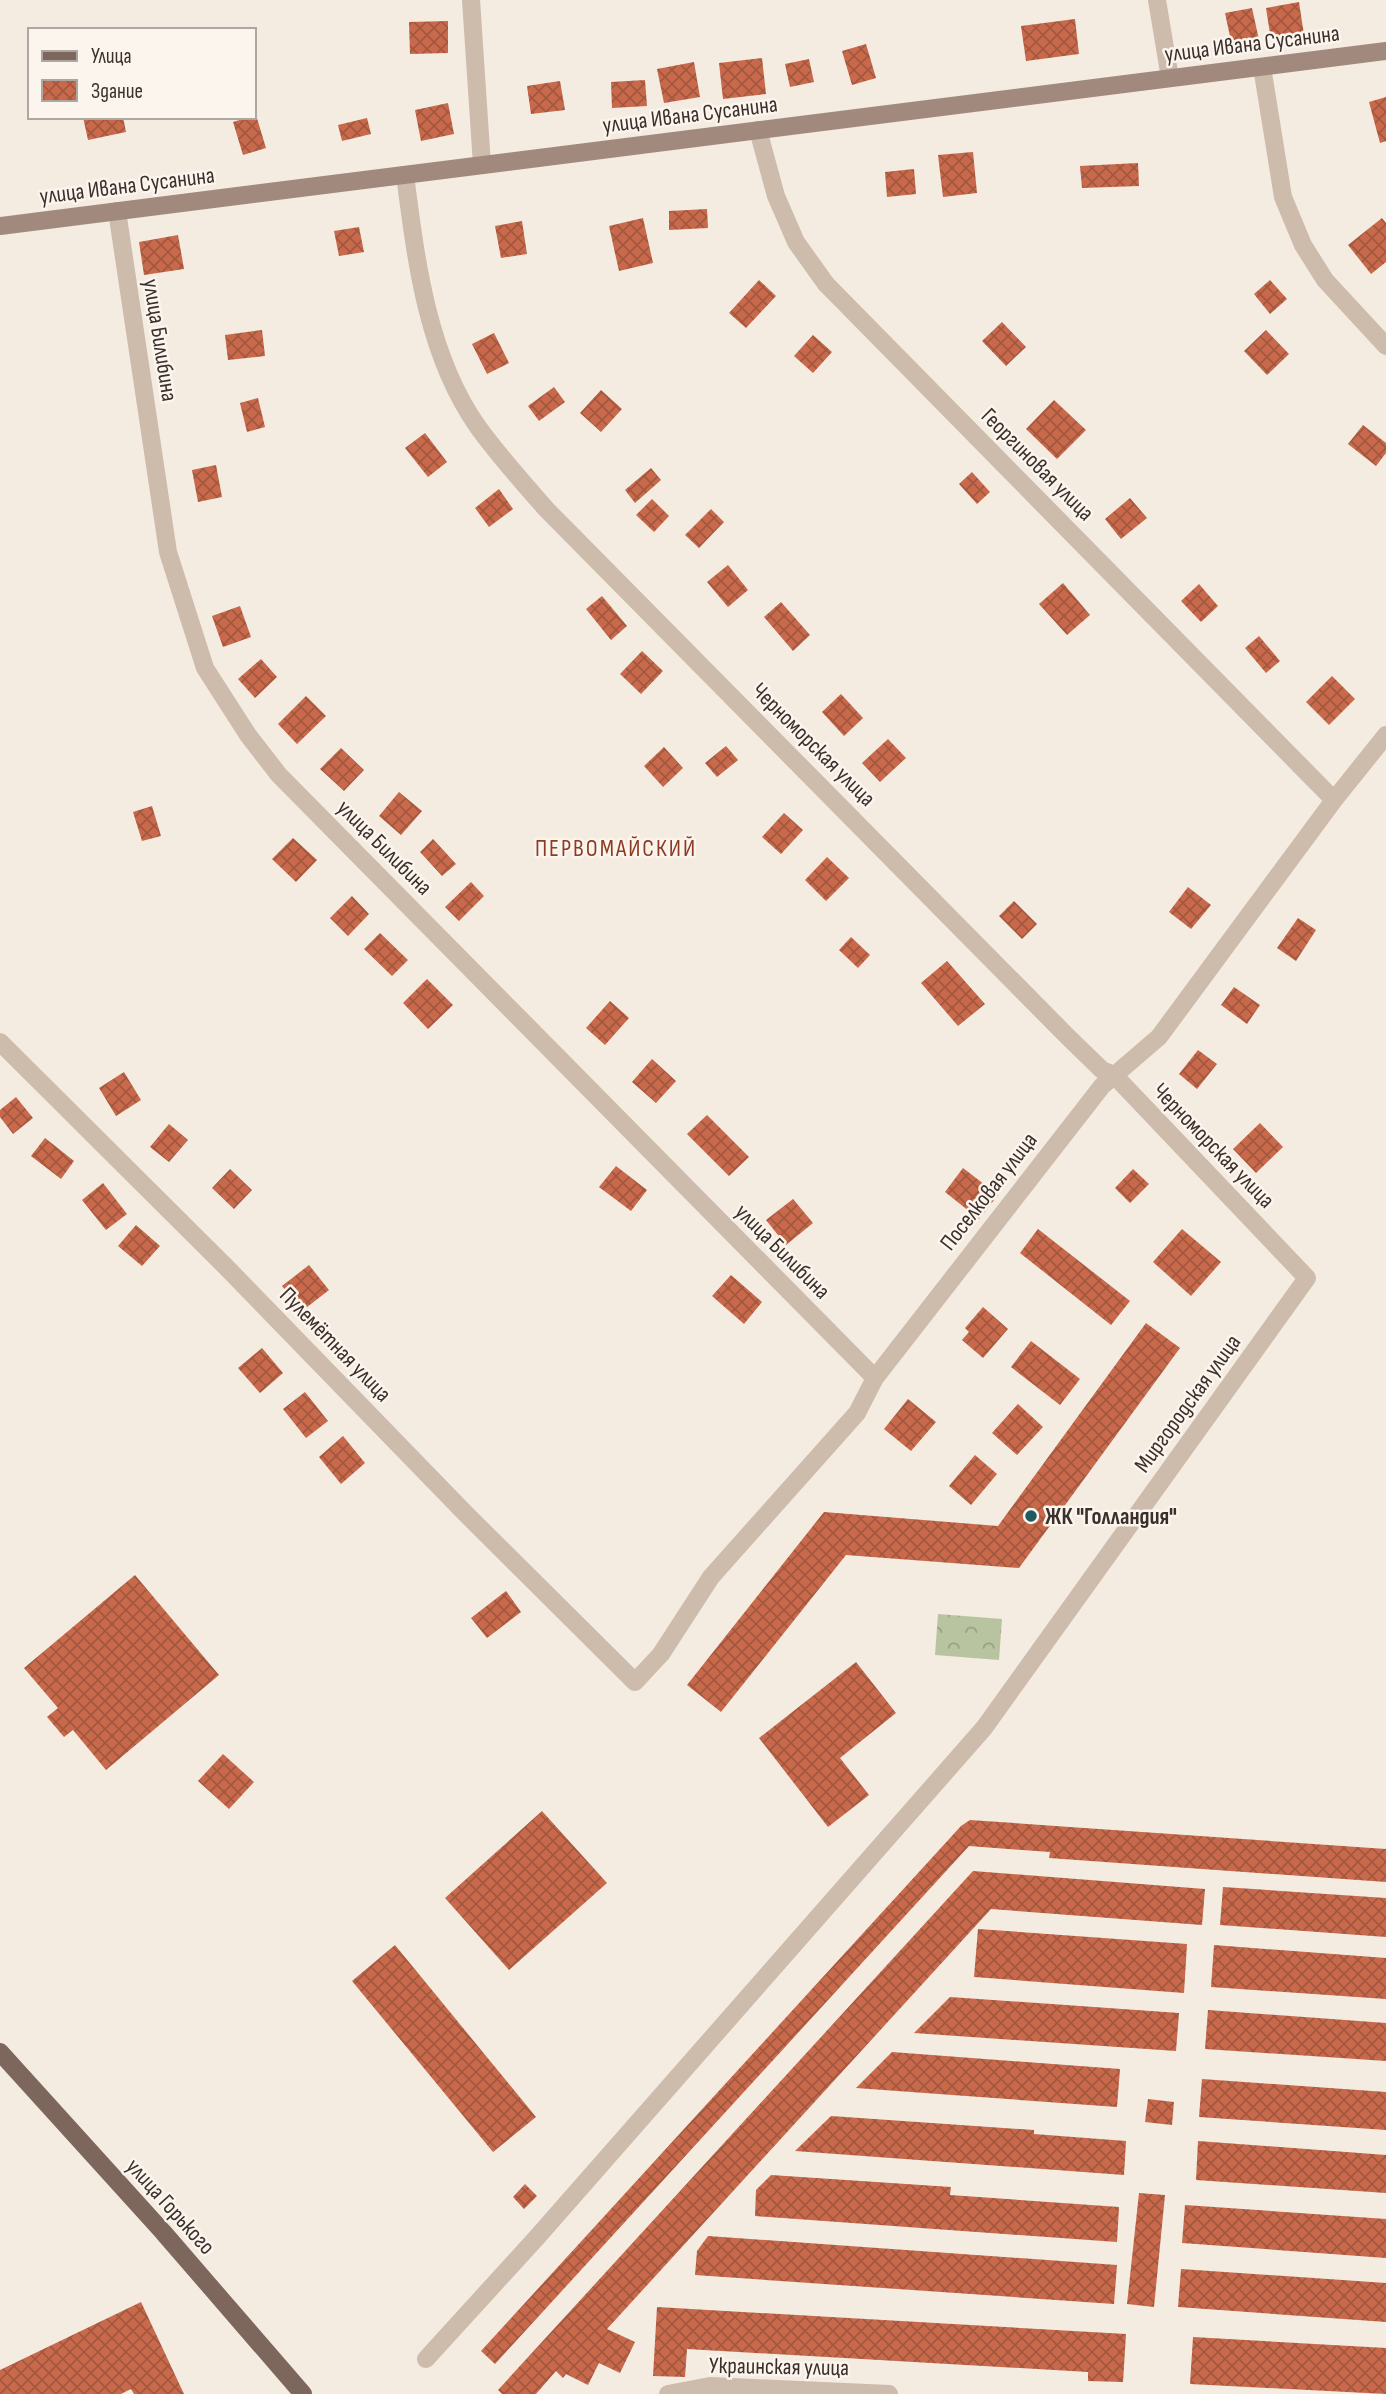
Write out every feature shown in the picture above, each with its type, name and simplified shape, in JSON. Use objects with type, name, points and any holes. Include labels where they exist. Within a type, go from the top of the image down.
[{"type":"main road","name":"улица Горького","points":[[0,2052],[163,2232],[303,2394]]},
{"type":"street","points":[[471,0],[482,165]]},
{"type":"street","points":[[1157,0],[1170,78]]},
{"type":"street","name":"улица Ивана Сусанина","points":[[0,226],[1386,51]]},
{"type":"street","points":[[1262,67],[1283,197],[1303,245],[1325,280],[1386,346]]},
{"type":"street","name":"Георгиновая улица","points":[[758,130],[776,196],[796,242],[826,284],[1334,800]]},
{"type":"street","name":"Черноморская улица","points":[[405,175],[414,242],[432,323],[452,381],[477,426],[547,510],[1067,1036],[1102,1070],[1114,1076],[1307,1278]]},
{"type":"street","name":"улица Билибина","points":[[117,211],[168,552],[205,667],[248,735],[279,775],[875,1378]]},
{"type":"street","name":"Поселковая улица","points":[[635,1682],[661,1654],[711,1577],[857,1413],[875,1378],[1102,1086],[1159,1037],[1334,800],[1386,735]]},
{"type":"street","name":"Пулемётная улица","points":[[0,1042],[635,1682]]},
{"type":"street","name":"Миргородская улица","points":[[426,2359],[539,2235],[984,1728],[1307,1278]]},
{"type":"street","name":"Украинская улица","points":[[668,2394],[710,2386],[889,2394]]},
{"type":"green space","points":[[938,1614],[1002,1619],[999,1660],[935,1655]]},
{"type":"building","points":[[1299,2],[1304,35],[1271,40],[1266,8]]},
{"type":"building","points":[[1252,8],[1259,40],[1232,46],[1225,13]]},
{"type":"building","points":[[1075,19],[1079,54],[1026,61],[1021,26]]},
{"type":"building","points":[[448,21],[448,53],[410,54],[409,22]]},
{"type":"building","points":[[866,44],[876,78],[852,85],[842,51]]},
{"type":"building","points":[[762,58],[766,94],[723,99],[719,63]]},
{"type":"building","points":[[809,59],[814,82],[790,87],[785,64]]},
{"type":"building","points":[[694,62],[700,97],[664,103],[657,69]]},
{"type":"building","points":[[645,80],[647,106],[612,108],[611,82]]},
{"type":"building","points":[[560,81],[565,110],[531,114],[527,86]]},
{"type":"building","points":[[1386,97],[1386,141],[1380,143],[1369,102]]},
{"type":"building","points":[[448,103],[454,134],[421,141],[415,110]]},
{"type":"building","points":[[256,115],[266,148],[243,155],[233,122],[256,119]]},
{"type":"building","points":[[367,118],[371,134],[342,141],[338,125]]},
{"type":"building","points":[[83,119],[123,119],[126,132],[88,140]]},
{"type":"building","points":[[973,152],[977,193],[943,197],[938,155]]},
{"type":"building","points":[[1138,163],[1139,186],[1082,188],[1080,166]]},
{"type":"building","points":[[914,169],[916,194],[887,197],[885,172]]},
{"type":"building","points":[[707,209],[708,228],[669,230],[669,211]]},
{"type":"building","points":[[643,218],[653,263],[619,271],[609,226]]},
{"type":"building","points":[[1382,218],[1386,223],[1386,262],[1371,274],[1348,245]]},
{"type":"building","points":[[522,221],[527,254],[501,258],[495,226]]},
{"type":"building","points":[[359,227],[364,252],[339,256],[334,231]]},
{"type":"building","points":[[178,235],[184,269],[144,275],[139,242]]},
{"type":"building","points":[[759,280],[776,296],[746,328],[729,313]]},
{"type":"building","points":[[1270,280],[1287,299],[1270,314],[1254,294]]},
{"type":"building","points":[[1002,322],[1026,347],[1006,366],[982,341]]},
{"type":"building","points":[[262,330],[265,356],[228,360],[225,335]]},
{"type":"building","points":[[1266,330],[1289,354],[1267,375],[1244,351]]},
{"type":"building","points":[[494,333],[509,363],[487,374],[472,344]]},
{"type":"building","points":[[813,335],[832,352],[813,373],[794,356]]},
{"type":"building","points":[[554,387],[565,402],[539,421],[528,406]]},
{"type":"building","points":[[601,390],[622,409],[601,432],[580,413]]},
{"type":"building","points":[[258,398],[265,427],[247,432],[240,403]]},
{"type":"building","points":[[1054,400],[1086,430],[1057,459],[1026,429]]},
{"type":"building","points":[[1363,425],[1386,443],[1386,453],[1376,466],[1348,444]]},
{"type":"building","points":[[425,433],[447,462],[428,477],[405,448]]},
{"type":"building","points":[[216,465],[222,497],[198,502],[192,470]]},
{"type":"building","points":[[651,468],[661,480],[635,503],[625,490]]},
{"type":"building","points":[[972,472],[990,492],[977,504],[959,484]]},
{"type":"building","points":[[499,489],[513,509],[489,527],[475,508]]},
{"type":"building","points":[[1130,498],[1147,518],[1121,539],[1105,519]]},
{"type":"building","points":[[652,499],[669,516],[654,532],[636,515]]},
{"type":"building","points":[[711,509],[724,522],[699,548],[685,535]]},
{"type":"building","points":[[728,565],[748,590],[728,607],[707,582]]},
{"type":"building","points":[[1063,583],[1090,615],[1067,635],[1039,604]]},
{"type":"building","points":[[1199,584],[1218,606],[1201,622],[1181,601]]},
{"type":"building","points":[[602,596],[627,626],[611,640],[586,609]]},
{"type":"building","points":[[781,602],[810,635],[793,651],[764,617]]},
{"type":"building","points":[[240,606],[251,637],[223,647],[212,616]]},
{"type":"building","points":[[1259,636],[1280,661],[1266,673],[1245,648]]},
{"type":"building","points":[[642,651],[663,671],[641,694],[620,674]]},
{"type":"building","points":[[261,659],[277,677],[255,698],[238,679]]},
{"type":"building","points":[[1332,676],[1355,699],[1329,725],[1306,702]]},
{"type":"building","points":[[841,694],[863,718],[844,736],[822,712]]},
{"type":"building","points":[[306,696],[326,716],[297,744],[278,724]]},
{"type":"building","points":[[888,739],[906,758],[880,782],[862,763]]},
{"type":"building","points":[[726,746],[738,760],[717,777],[705,763]]},
{"type":"building","points":[[664,747],[683,768],[663,787],[644,766]]},
{"type":"building","points":[[341,748],[364,770],[344,791],[320,769]]},
{"type":"building","points":[[399,792],[422,811],[401,835],[379,816]]},
{"type":"building","points":[[152,806],[161,836],[142,841],[133,812]]},
{"type":"building","points":[[784,813],[803,830],[781,854],[762,837]]},
{"type":"building","points":[[293,838],[317,860],[296,882],[272,859]]},
{"type":"building","points":[[433,839],[456,864],[442,876],[420,852]]},
{"type":"building","points":[[827,857],[849,878],[826,901],[805,880]]},
{"type":"building","points":[[471,882],[484,896],[459,921],[445,907]]},
{"type":"building","points":[[1188,887],[1211,905],[1191,929],[1169,912]]},
{"type":"building","points":[[352,896],[369,914],[348,936],[330,918]]},
{"type":"building","points":[[1014,901],[1037,924],[1022,939],[999,916]]},
{"type":"building","points":[[1298,918],[1316,930],[1296,961],[1277,948]]},
{"type":"building","points":[[380,933],[408,960],[392,976],[364,949]]},
{"type":"building","points":[[851,937],[870,955],[858,968],[839,950]]},
{"type":"building","points":[[947,961],[985,1004],[958,1026],[921,983]]},
{"type":"building","points":[[427,979],[453,1005],[428,1029],[403,1003]]},
{"type":"building","points":[[1234,987],[1260,1005],[1247,1024],[1221,1005]]},
{"type":"building","points":[[610,1001],[629,1018],[605,1045],[586,1028]]},
{"type":"building","points":[[1198,1050],[1217,1064],[1197,1089],[1179,1074]]},
{"type":"building","points":[[652,1059],[676,1081],[656,1103],[632,1082]]},
{"type":"building","points":[[124,1072],[141,1100],[116,1116],[99,1088]]},
{"type":"building","points":[[16,1097],[33,1118],[13,1134],[0,1117],[0,1110]]},
{"type":"building","points":[[707,1115],[749,1157],[729,1176],[687,1134]]},
{"type":"building","points":[[1260,1123],[1283,1147],[1256,1173],[1233,1149]]},
{"type":"building","points":[[169,1124],[188,1140],[169,1162],[150,1147]]},
{"type":"building","points":[[45,1138],[74,1161],[61,1179],[31,1156]]},
{"type":"building","points":[[616,1166],[647,1190],[631,1211],[599,1187]]},
{"type":"building","points":[[963,1168],[998,1195],[979,1219],[945,1192]]},
{"type":"building","points":[[230,1169],[252,1190],[234,1209],[212,1188]]},
{"type":"building","points":[[1133,1169],[1149,1184],[1130,1203],[1115,1188]]},
{"type":"building","points":[[103,1183],[127,1214],[106,1230],[82,1200]]},
{"type":"building","points":[[793,1199],[813,1223],[786,1245],[766,1220]]},
{"type":"building","points":[[136,1225],[160,1246],[142,1266],[118,1246]]},
{"type":"building","points":[[1038,1229],[1130,1301],[1111,1325],[1020,1253]]},
{"type":"building","points":[[1182,1229],[1221,1262],[1191,1296],[1153,1262]]},
{"type":"building","points":[[309,1265],[329,1290],[302,1311],[282,1286]]},
{"type":"building","points":[[731,1275],[762,1302],[744,1324],[712,1296]]},
{"type":"building","points":[[983,1307],[1008,1329],[983,1358],[962,1340],[969,1332],[965,1328]]},
{"type":"building","name":"ЖК \"Голландия\"","points":[[1146,1323],[1180,1348],[1019,1568],[846,1555],[721,1712],[687,1685],[824,1512],[998,1526]]},
{"type":"building","points":[[1031,1341],[1080,1379],[1060,1405],[1011,1367]]},
{"type":"building","points":[[262,1348],[283,1373],[260,1393],[238,1368]]},
{"type":"building","points":[[305,1392],[328,1421],[306,1438],[283,1409]]},
{"type":"building","points":[[908,1399],[936,1422],[911,1451],[884,1429]]},
{"type":"building","points":[[1018,1404],[1043,1427],[1017,1455],[992,1433]]},
{"type":"building","points":[[343,1436],[365,1463],[341,1484],[319,1457]]},
{"type":"building","points":[[975,1455],[997,1474],[971,1505],[949,1486]]},
{"type":"building","points":[[135,1575],[219,1675],[106,1770],[73,1730],[64,1737],[47,1717],[58,1708],[24,1668]]},
{"type":"building","points":[[506,1591],[521,1612],[487,1638],[471,1618]]},
{"type":"building","points":[[856,1662],[896,1713],[840,1758],[869,1795],[828,1827],[759,1738]]},
{"type":"building","points":[[223,1754],[254,1782],[229,1809],[198,1781]]},
{"type":"building","points":[[542,1811],[607,1883],[509,1970],[445,1898]]},
{"type":"building","points":[[970,1820],[1386,1849],[1386,1882],[1049,1858],[1050,1852],[969,1846],[495,2364],[481,2351],[961,1826]]},
{"type":"building","points":[[973,1871],[1205,1889],[1202,1925],[991,1909],[607,2329],[635,2342],[620,2373],[599,2363],[588,2385],[566,2374],[563,2378],[556,2371],[536,2394],[502,2394],[498,2390]]},
{"type":"building","points":[[1223,1887],[1386,1898],[1386,1937],[1220,1925]]},
{"type":"building","points":[[978,1929],[1187,1944],[1184,1993],[974,1977]]},
{"type":"building","points":[[395,1945],[536,2117],[493,2152],[352,1981]]},
{"type":"building","points":[[1214,1945],[1386,1958],[1386,1999],[1211,1987]]},
{"type":"building","points":[[950,1997],[1179,2013],[1176,2051],[914,2033]]},
{"type":"building","points":[[1208,2010],[1386,2023],[1386,2061],[1205,2049]]},
{"type":"building","points":[[892,2052],[1120,2069],[1117,2107],[856,2088]]},
{"type":"building","points":[[1202,2079],[1386,2092],[1386,2130],[1199,2117]]},
{"type":"building","points":[[1148,2099],[1174,2102],[1172,2125],[1145,2122]]},
{"type":"building","points":[[831,2116],[1034,2130],[1034,2134],[1126,2141],[1124,2175],[795,2151]]},
{"type":"building","points":[[1198,2141],[1386,2155],[1386,2193],[1196,2180]]},
{"type":"building","points":[[771,2175],[951,2187],[950,2195],[1119,2207],[1117,2242],[755,2216],[756,2190]]},
{"type":"building","points":[[525,2184],[537,2196],[524,2209],[513,2197]]},
{"type":"building","points":[[1139,2193],[1165,2195],[1154,2307],[1127,2304]]},
{"type":"building","points":[[1185,2205],[1386,2219],[1386,2258],[1182,2243]]},
{"type":"building","points":[[708,2236],[1117,2265],[1114,2304],[695,2275],[697,2251]]},
{"type":"building","points":[[1181,2269],[1386,2283],[1386,2322],[1178,2307]]},
{"type":"building","points":[[141,2302],[184,2394],[134,2394],[131,2389],[121,2394],[0,2394],[0,2370]]},
{"type":"building","points":[[657,2307],[1126,2334],[1123,2382],[1088,2381],[1088,2372],[687,2349],[685,2377],[653,2376]]},
{"type":"building","points":[[1193,2337],[1386,2348],[1386,2394],[1190,2384]]},
{"type":"place","name":"ЖК \"Голландия\"","points":[[1031,1516]]},
{"type":"district","name":"ПЕРВОМАЙСКИЙ","points":[[616,848]]}]
